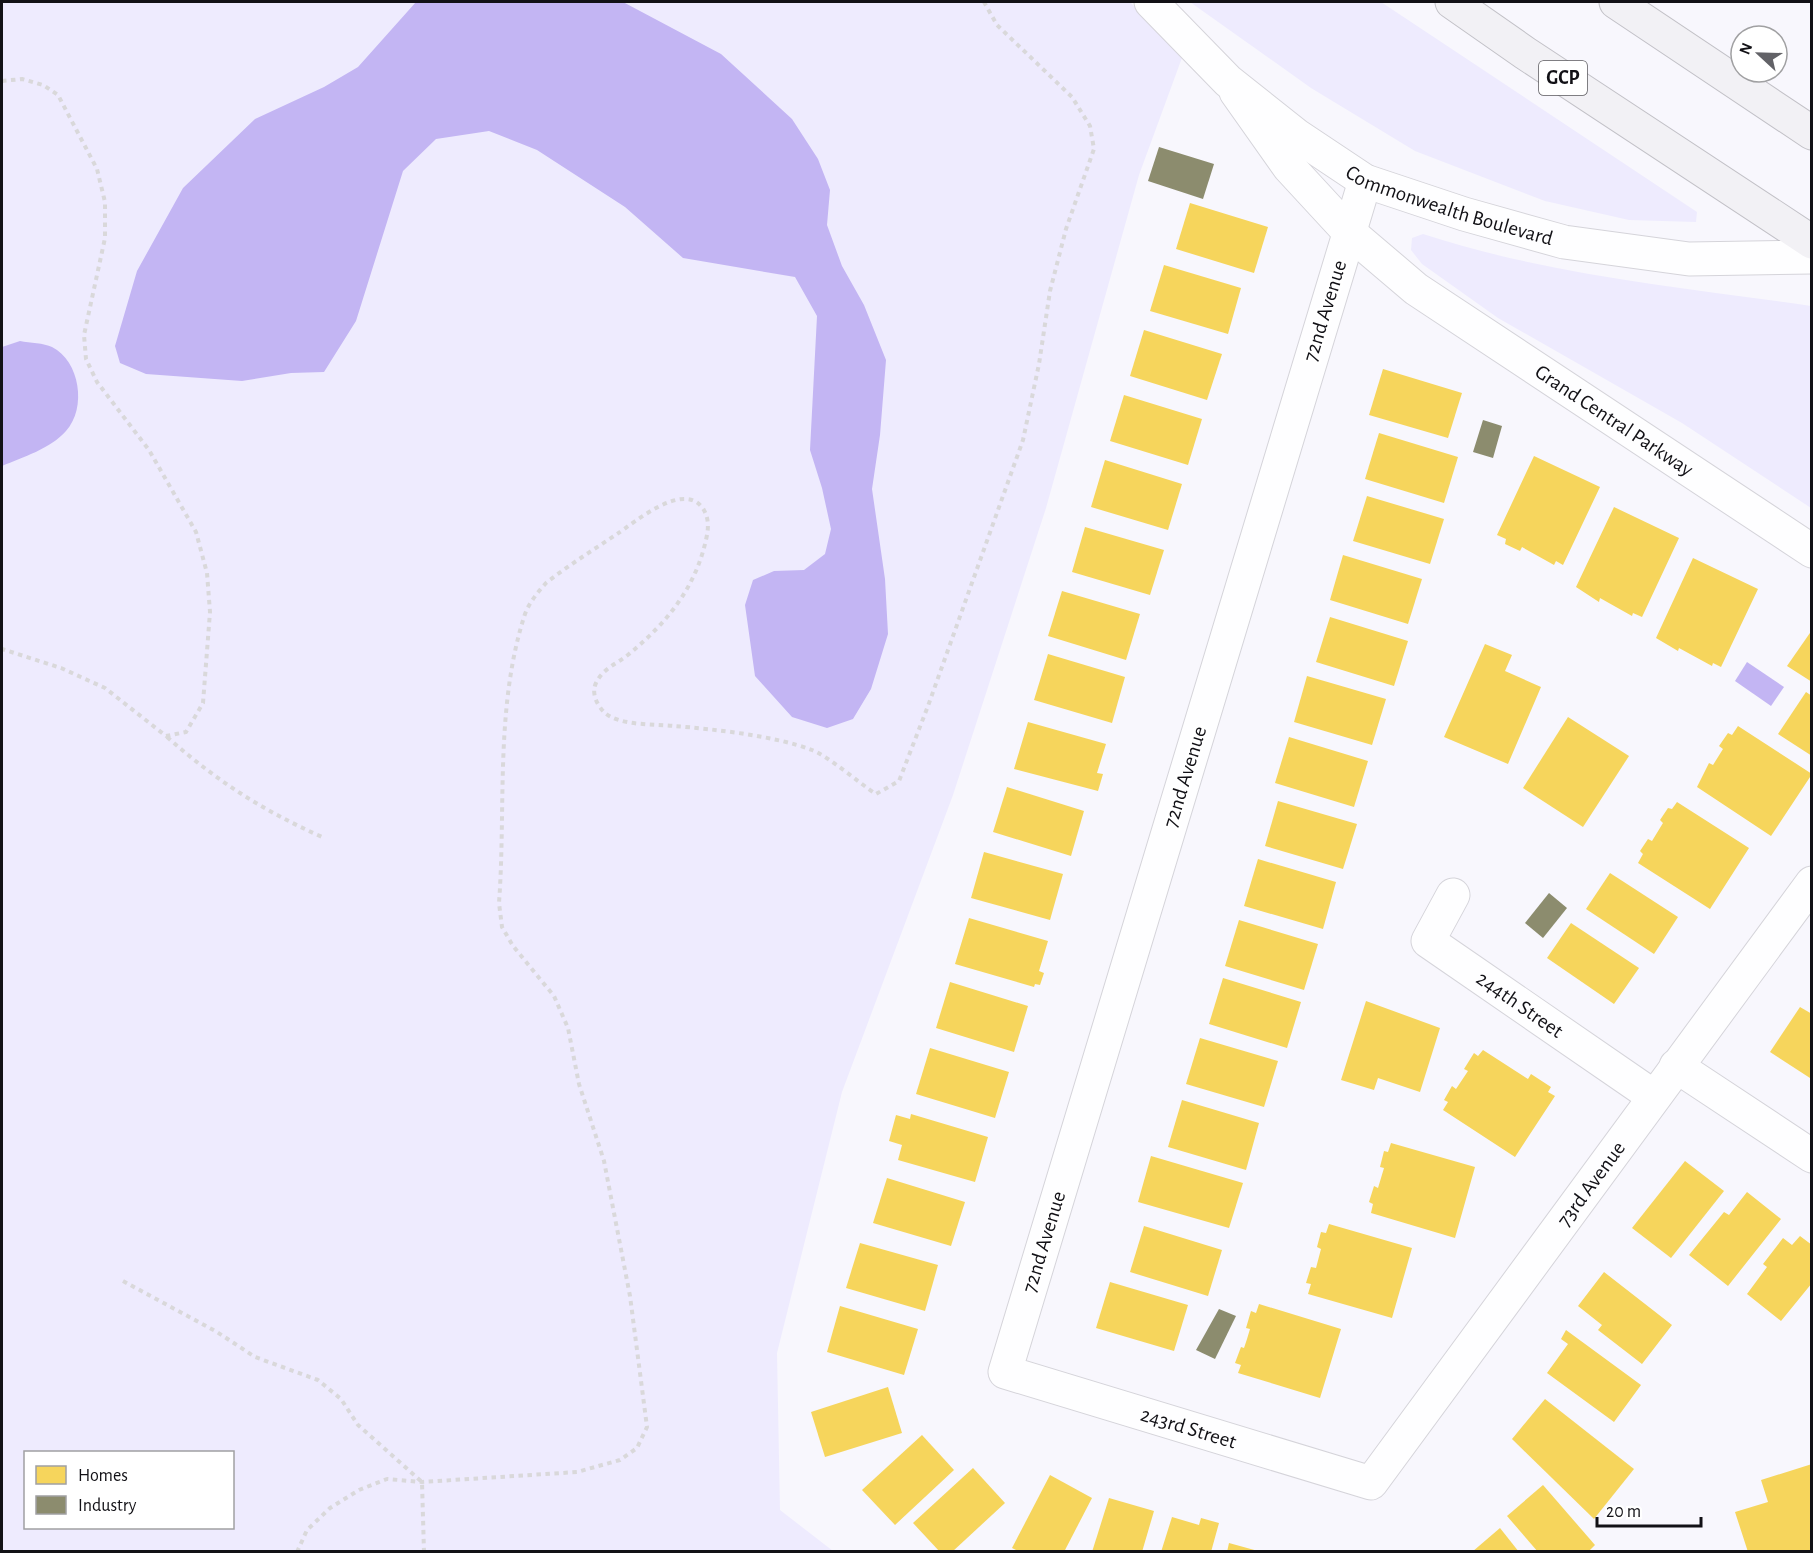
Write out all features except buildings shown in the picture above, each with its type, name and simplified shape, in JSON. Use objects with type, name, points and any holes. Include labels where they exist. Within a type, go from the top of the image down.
[{"type":"highway","name":"GCP","points":[[1452,2],[1812,242]]},
{"type":"highway","points":[[1616,2],[1812,133]]},
{"type":"street","name":"Commonwealth Boulevard","points":[[1151,2],[1228,81],[1296,135],[1365,181],[1464,214],[1564,242],[1689,259],[1812,257]]},
{"type":"street","name":"Grand Central Parkway","points":[[1228,81],[1289,167],[1349,232],[1416,289],[1812,551]]},
{"type":"street","name":"72nd Avenue","points":[[1005,1372],[1365,181]]},
{"type":"street","name":"73rd Avenue","points":[[1371,1483],[1653,1096],[1812,883]]},
{"type":"street","name":"244th Street","points":[[1453,895],[1428,941],[1653,1096]]},
{"type":"street","points":[[1676,1066],[1812,1156]]},
{"type":"street","name":"243rd Street","points":[[1005,1372],[1371,1483]]},
{"type":"path","points":[[297,1551],[307,1530],[330,1508],[359,1490],[387,1479],[423,1482],[577,1472],[620,1460],[637,1448],[647,1427],[630,1296],[604,1161],[579,1084],[568,1028],[554,996],[513,946],[502,927],[499,903],[503,739],[524,616],[535,596],[546,583],[648,514],[675,499],[686,498],[699,503],[707,513],[708,532],[693,576],[681,600],[660,628],[627,655],[607,667],[594,685],[595,700],[605,714],[633,723],[691,727],[765,739],[814,751],[876,794],[899,781],[1023,440],[1039,364],[1050,291],[1066,229],[1094,149],[1090,126],[1072,97],[997,25],[984,2]]},
{"type":"path","points":[[2,81],[22,79],[43,85],[58,94],[97,169],[105,201],[105,238],[84,335],[86,359],[97,382],[149,450],[191,523],[196,532],[207,573],[210,612],[203,703],[186,732],[166,736]]},
{"type":"path","points":[[2,649],[61,668],[105,688],[201,767],[247,800],[322,837]]},
{"type":"path","points":[[123,1281],[217,1332],[255,1357],[318,1380],[341,1399],[358,1425],[423,1482],[424,1551]]},
{"type":"shaded area","points":[[2,2],[1130,2],[1183,55],[1139,175],[1046,508],[953,795],[842,1092],[777,1353],[780,1510],[833,1551],[2,1552]]},
{"type":"shaded area","points":[[416,2],[623,2],[721,54],[792,119],[818,159],[830,190],[827,225],[842,266],[864,305],[886,360],[880,435],[872,489],[885,579],[888,634],[871,689],[853,719],[827,728],[792,717],[755,676],[745,605],[753,580],[774,571],[804,570],[825,554],[831,529],[822,488],[810,450],[817,316],[795,277],[683,258],[625,207],[537,150],[489,131],[436,139],[403,171],[356,321],[324,372],[291,373],[242,381],[146,374],[120,363],[115,346],[137,271],[183,188],[255,119],[324,87],[358,67]]},
{"type":"shaded area","points":[[1190,2],[1381,2],[1697,212],[1696,222],[1629,220],[1545,201],[1415,151],[1311,88]]},
{"type":"shaded area","points":[[1423,234],[1470,248],[1566,270],[1811,306],[1811,508],[1682,423],[1498,318],[1422,264],[1411,250],[1412,238]]},
{"type":"shaded area","points":[[20,341],[49,346],[62,354],[74,374],[78,398],[77,410],[66,431],[52,443],[2,466],[2,347]]},
{"type":"shaded area","points":[[1747,662],[1784,687],[1771,706],[1735,681]]}]
